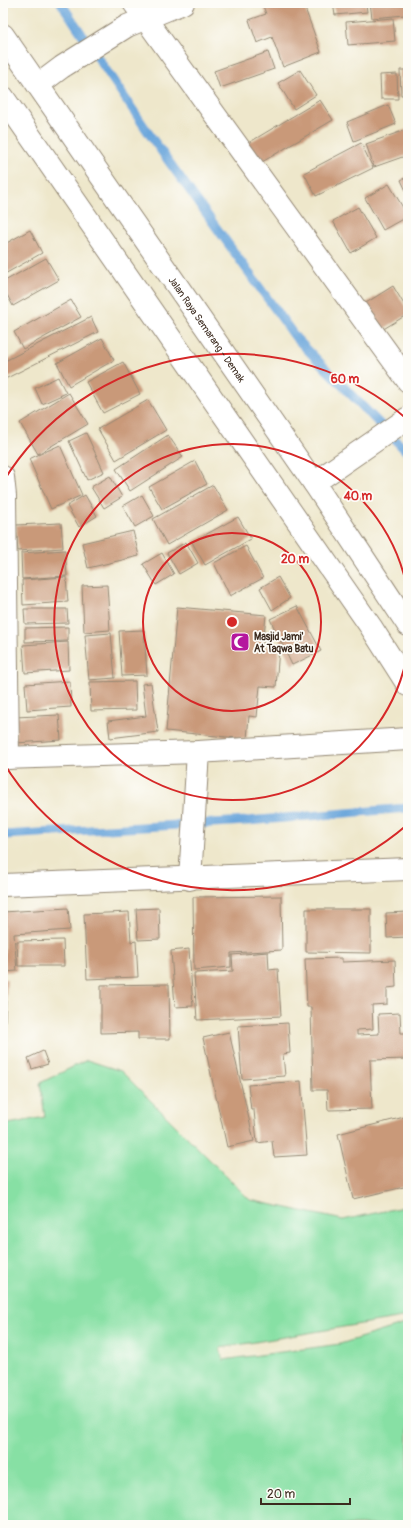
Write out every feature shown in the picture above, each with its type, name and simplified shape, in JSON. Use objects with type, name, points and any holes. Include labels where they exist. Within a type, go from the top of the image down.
[{"type":"main road","points":[[38,85],[135,16],[183,3]]},
{"type":"main road","points":[[135,16],[408,381]]},
{"type":"main road","name":"Jalan Raya Semarang - Demak","points":[[3,35],[314,483],[408,625]]},
{"type":"main road","points":[[3,97],[371,627],[408,685]]},
{"type":"main road","points":[[314,483],[408,418]]},
{"type":"main road","points":[[3,477],[6,496],[5,758],[197,759],[408,739]]},
{"type":"main road","points":[[190,871],[197,759]]},
{"type":"main road","points":[[3,885],[190,871],[408,869]]},
{"type":"green space","points":[[87,1060],[121,1071],[250,1200],[343,1220],[408,1206],[408,1316],[220,1348],[223,1360],[340,1344],[408,1323],[408,1525],[3,1525],[3,1125],[45,1117],[40,1083]]},
{"type":"building","points":[[262,3],[303,3],[321,52],[283,67],[272,37],[257,43],[249,20],[266,14]]},
{"type":"building","points":[[333,3],[366,3],[367,12],[335,15]]},
{"type":"building","points":[[370,3],[408,3],[408,17],[405,17],[405,15],[372,18]]},
{"type":"building","points":[[393,18],[395,41],[348,45],[346,22]]},
{"type":"building","points":[[268,52],[274,69],[220,88],[214,71]]},
{"type":"building","points":[[300,70],[316,95],[294,109],[278,83]]},
{"type":"building","points":[[400,70],[408,70],[408,95],[401,95]]},
{"type":"building","points":[[397,74],[398,99],[381,99],[380,75]]},
{"type":"building","points":[[320,100],[333,120],[257,165],[245,145]]},
{"type":"building","points":[[388,105],[396,124],[354,141],[347,122]]},
{"type":"building","points":[[408,129],[408,155],[374,167],[366,144]]},
{"type":"building","points":[[361,143],[373,168],[316,196],[304,173]]},
{"type":"building","points":[[408,176],[408,195],[401,180]]},
{"type":"building","points":[[389,184],[408,216],[383,230],[365,198]]},
{"type":"building","points":[[358,207],[376,238],[351,253],[333,221]]},
{"type":"building","points":[[30,230],[42,253],[3,275],[3,245]]},
{"type":"building","points":[[46,258],[59,280],[13,306],[3,287],[3,282]]},
{"type":"building","points":[[393,286],[408,311],[408,314],[377,333],[361,306]]},
{"type":"building","points":[[71,300],[81,317],[23,349],[14,332]]},
{"type":"building","points":[[91,317],[98,332],[3,380],[3,362]]},
{"type":"building","points":[[102,338],[114,360],[69,386],[57,363]]},
{"type":"building","points":[[123,362],[140,394],[103,413],[86,382]]},
{"type":"building","points":[[58,377],[66,393],[42,404],[35,388]]},
{"type":"building","points":[[69,393],[88,424],[38,454],[20,423]]},
{"type":"building","points":[[148,400],[166,430],[116,460],[98,429]]},
{"type":"building","points":[[86,433],[104,472],[87,480],[69,441]]},
{"type":"building","points":[[168,435],[183,457],[130,491],[116,469]]},
{"type":"building","points":[[60,445],[82,495],[51,509],[29,459]]},
{"type":"building","points":[[195,461],[207,484],[162,509],[149,487]]},
{"type":"building","points":[[110,476],[122,497],[104,508],[91,487]]},
{"type":"building","points":[[213,485],[228,510],[167,545],[153,519]]},
{"type":"building","points":[[85,495],[97,516],[79,527],[67,506]]},
{"type":"building","points":[[142,495],[154,516],[135,527],[123,506]]},
{"type":"building","points":[[238,517],[251,539],[205,565],[192,542]]},
{"type":"building","points":[[61,523],[63,548],[18,551],[16,525]]},
{"type":"building","points":[[133,531],[139,556],[88,568],[82,543]]},
{"type":"building","points":[[186,542],[198,563],[179,574],[167,553]]},
{"type":"building","points":[[246,546],[263,578],[230,596],[214,563]]},
{"type":"building","points":[[65,550],[67,576],[22,579],[21,553]]},
{"type":"building","points":[[162,553],[174,574],[156,585],[143,564]]},
{"type":"building","points":[[66,577],[68,602],[23,605],[22,580]]},
{"type":"building","points":[[278,577],[290,598],[272,610],[260,588]]},
{"type":"building","points":[[107,585],[110,630],[84,632],[82,586]]},
{"type":"building","points":[[297,606],[321,651],[292,665],[270,619]]},
{"type":"building","points":[[177,607],[266,615],[263,646],[279,648],[276,687],[260,686],[257,717],[249,716],[247,739],[166,731]]},
{"type":"building","points":[[24,609],[67,609],[68,623],[25,624]]},
{"type":"building","points":[[68,627],[68,641],[25,642],[25,628]]},
{"type":"building","points":[[144,630],[147,675],[122,676],[119,631]]},
{"type":"building","points":[[111,633],[115,678],[89,680],[85,635]]},
{"type":"building","points":[[68,642],[69,670],[25,673],[23,645]]},
{"type":"building","points":[[70,681],[71,707],[27,710],[25,684]]},
{"type":"building","points":[[135,681],[136,710],[91,711],[90,682]]},
{"type":"building","points":[[151,683],[158,732],[110,738],[108,721],[146,716],[142,684]]},
{"type":"building","points":[[59,715],[61,740],[16,743],[15,717]]},
{"type":"building","points":[[281,896],[282,950],[231,953],[231,967],[194,970],[193,897]]},
{"type":"building","points":[[68,908],[70,930],[14,934],[17,971],[5,972],[3,912]]},
{"type":"building","points":[[159,908],[160,939],[138,940],[136,909]]},
{"type":"building","points":[[306,909],[371,909],[371,953],[306,952]]},
{"type":"building","points":[[129,912],[131,942],[136,941],[138,977],[87,979],[84,914]]},
{"type":"building","points":[[408,912],[408,937],[387,938],[386,913]]},
{"type":"building","points":[[63,940],[64,966],[18,966],[17,941]]},
{"type":"building","points":[[189,949],[193,1006],[175,1007],[171,951]]},
{"type":"building","points":[[268,952],[269,970],[278,969],[281,1016],[197,1020],[194,973],[233,971],[232,955]]},
{"type":"building","points":[[342,958],[342,962],[395,960],[396,987],[387,988],[387,1004],[372,1005],[373,1029],[357,1030],[357,1035],[379,1034],[378,1014],[400,1013],[401,1033],[408,1033],[408,1059],[370,1060],[372,1109],[328,1110],[327,1090],[313,1090],[311,1007],[307,1007],[305,959]]},
{"type":"building","points":[[3,979],[7,979],[5,1022],[3,1022]]},
{"type":"building","points":[[169,984],[170,1039],[138,1039],[138,1032],[101,1033],[101,985]]},
{"type":"building","points":[[288,1023],[290,1053],[283,1054],[285,1076],[242,1079],[238,1026]]},
{"type":"building","points":[[229,1032],[254,1141],[227,1147],[203,1038]]},
{"type":"building","points":[[43,1051],[48,1064],[32,1069],[28,1058]]},
{"type":"building","points":[[301,1081],[307,1155],[274,1157],[272,1141],[257,1143],[254,1110],[251,1110],[248,1085]]},
{"type":"building","points":[[408,1116],[408,1186],[353,1199],[338,1134]]},
{"type":"waterway","points":[[61,3],[154,141],[296,338],[408,453]]},
{"type":"waterway","points":[[3,835],[247,821],[408,808]]},
{"type":"place","name":"Masjid Jami' At Taqwa Batu","points":[[240,642]]}]
